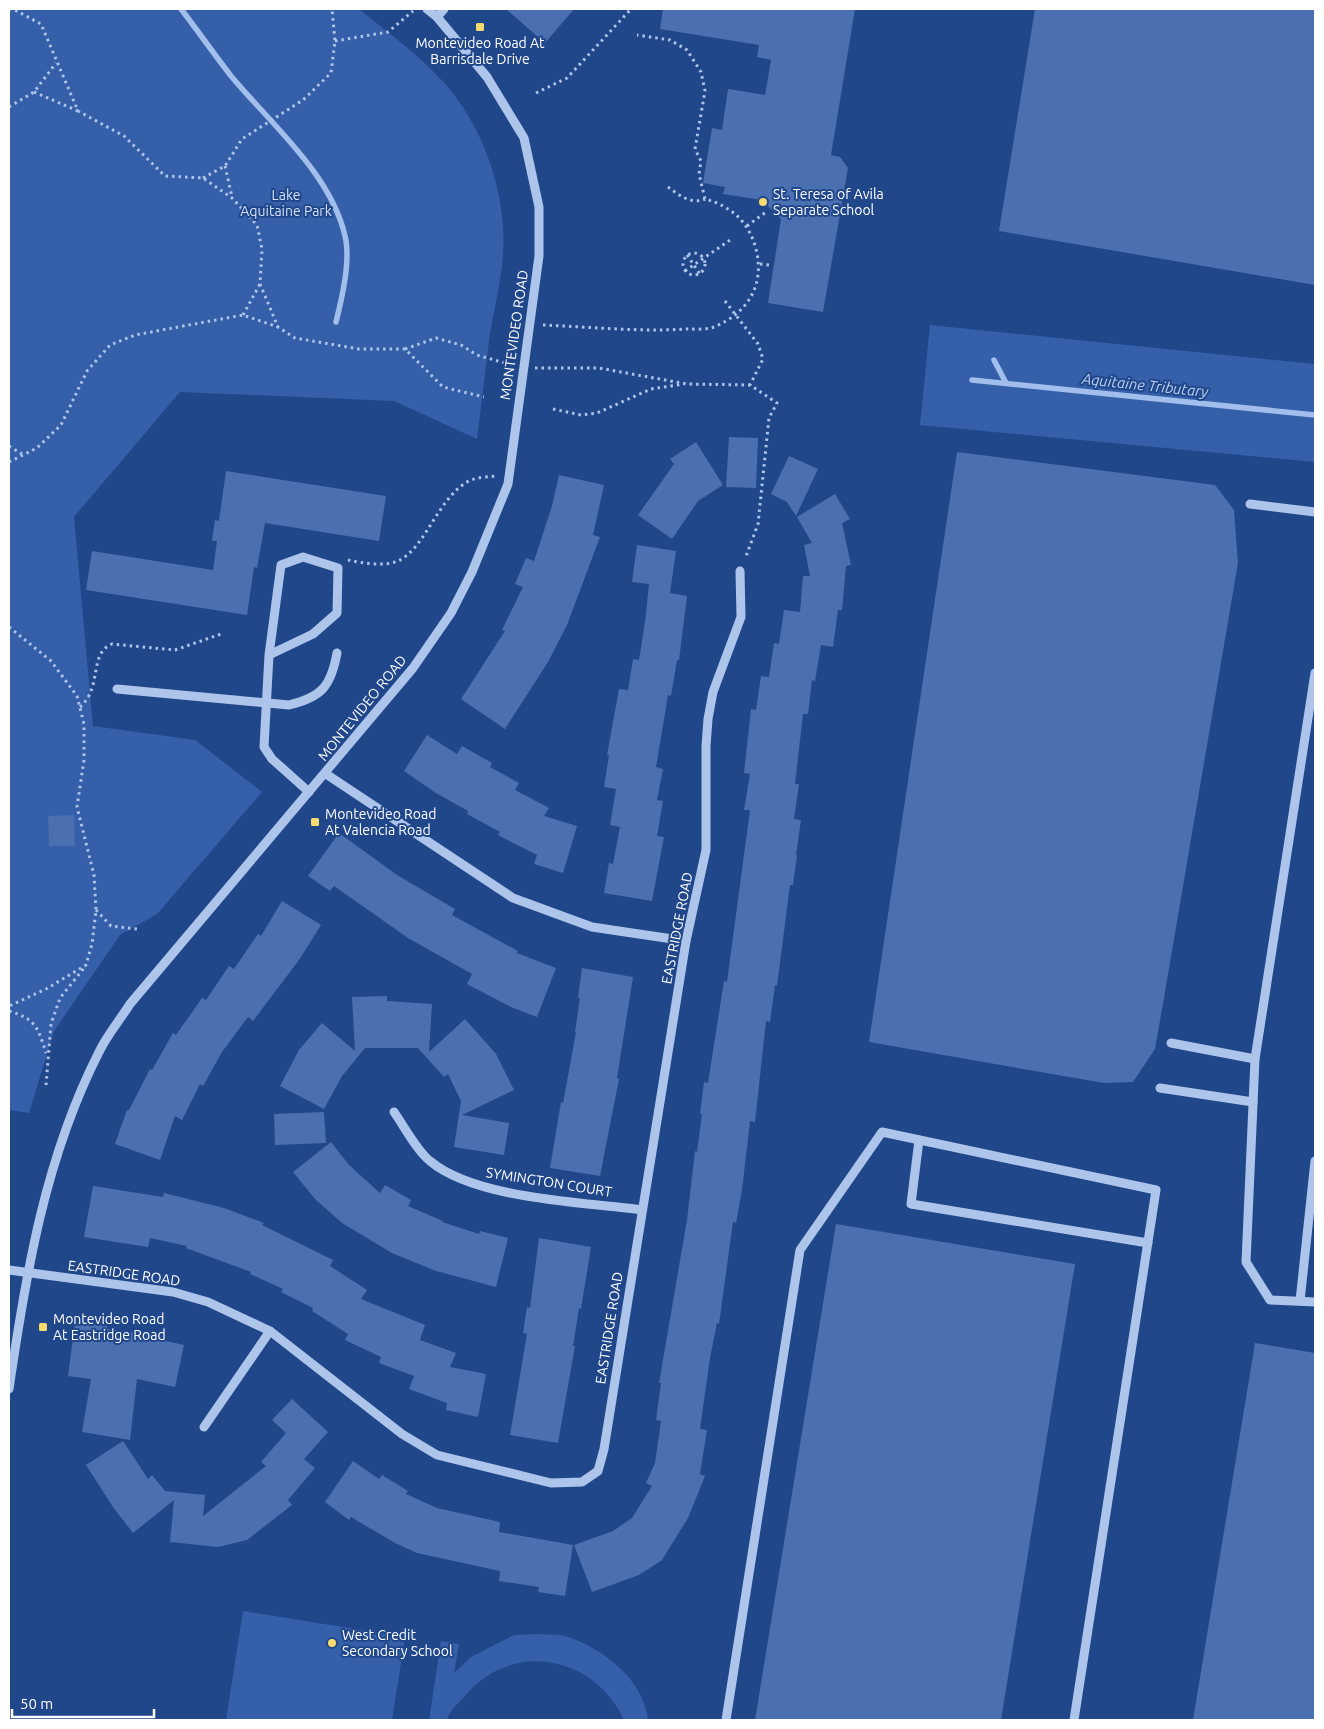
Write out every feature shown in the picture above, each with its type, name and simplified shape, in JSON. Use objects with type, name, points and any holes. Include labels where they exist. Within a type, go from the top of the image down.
[{"type":"street","name":"MONTEVIDEO ROAD","points":[[9,1389],[26,1273],[52,1168],[71,1112],[100,1050],[130,1004],[326,774],[413,668],[452,613],[472,572],[508,484],[539,256],[540,207],[530,155],[524,138],[487,77],[437,17],[427,9]]},
{"type":"street","points":[[437,17],[444,9]]},
{"type":"street","points":[[1250,504],[1315,512]]},
{"type":"street","points":[[269,655],[313,634],[337,613],[338,568],[303,557],[281,565],[269,655],[268,704],[264,748],[272,759],[309,792]]},
{"type":"street","name":"EASTRIDGE ROAD","points":[[9,1270],[172,1292],[208,1302],[270,1331],[402,1434],[437,1455],[551,1483],[582,1482],[598,1470],[604,1449],[686,941],[706,850],[706,746],[708,719],[713,692],[740,616],[740,571]]},
{"type":"street","points":[[117,689],[289,705],[308,700],[326,688],[334,675],[337,653]]},
{"type":"street","points":[[1315,673],[1255,1059],[1246,1262],[1270,1300],[1315,1302]]},
{"type":"street","points":[[326,774],[513,898],[592,927],[686,941]]},
{"type":"street","points":[[1171,1044],[1255,1059]]},
{"type":"street","points":[[1160,1088],[1253,1102]]},
{"type":"street","name":"SYMINGTON COURT","points":[[394,1112],[429,1160],[449,1174],[474,1185],[511,1193],[642,1210]]},
{"type":"street","points":[[726,1720],[800,1250],[882,1132],[1156,1190],[1074,1720]]},
{"type":"street","points":[[919,1140],[911,1204],[1148,1242]]},
{"type":"street","points":[[1300,1302],[1315,1161]]},
{"type":"street","points":[[204,1427],[270,1331]]},
{"type":"path","points":[[9,9],[41,24],[78,111]]},
{"type":"path","points":[[203,178],[225,166],[242,139],[303,100],[331,74],[335,40],[332,9]]},
{"type":"path","points":[[335,40],[388,32],[416,9]]},
{"type":"path","points":[[536,92],[567,78],[631,9]]},
{"type":"path","points":[[637,35],[670,40],[687,50],[701,72],[705,90],[695,148],[701,161],[700,174],[705,199]]},
{"type":"path","points":[[9,107],[34,92],[56,63]]},
{"type":"path","points":[[34,92],[78,111],[124,136],[165,176],[203,178],[232,198],[257,225],[262,249],[260,284],[243,315]]},
{"type":"path","points":[[225,166],[232,198]]},
{"type":"path","points":[[668,187],[684,199],[699,202],[705,199]]},
{"type":"path","points":[[530,324],[664,330],[713,328],[736,313],[748,302],[756,289],[760,276],[760,264],[747,226],[732,211],[705,199]]},
{"type":"path","points":[[747,226],[766,212]]},
{"type":"path","points":[[685,271],[733,238]]},
{"type":"path","points":[[698,254],[704,258],[706,265],[700,274],[690,275],[685,271],[683,263],[687,256],[698,254]]},
{"type":"path","points":[[687,256],[700,274]]},
{"type":"path","points":[[760,264],[770,265]]},
{"type":"path","points":[[260,284],[278,327]]},
{"type":"path","points":[[725,301],[758,344],[763,359],[750,385]]},
{"type":"path","points":[[9,462],[37,448],[61,425],[87,370],[110,345],[135,335],[243,315],[278,327],[296,338],[359,349],[404,349],[436,338],[461,345],[477,355],[523,368],[598,368],[687,384]]},
{"type":"path","points":[[404,349],[443,387],[484,397]]},
{"type":"path","points":[[553,409],[581,415],[597,413],[651,389],[687,384],[750,385],[777,403],[769,418],[758,524],[740,571]]},
{"type":"path","points":[[9,446],[23,455]]},
{"type":"path","points":[[338,568],[345,559],[381,564],[398,561],[412,548],[453,492],[471,480],[509,474]]},
{"type":"path","points":[[9,628],[51,661],[77,696],[84,724],[84,760],[77,806],[94,875],[96,910],[92,944],[86,965],[60,998],[50,1024],[46,1085]]},
{"type":"path","points":[[80,707],[88,700],[95,684],[98,659],[103,647],[112,644],[175,650],[221,634]]},
{"type":"path","points":[[96,910],[111,926],[137,929]]},
{"type":"path","points":[[9,1006],[46,989],[86,965]]},
{"type":"path","points":[[9,1011],[24,1016],[37,1026],[47,1056]]},
{"type":"green space","name":"Lake Aquitaine Park","points":[[9,9],[359,9],[431,69],[452,92],[464,110],[485,148],[492,169],[502,212],[503,233],[502,266],[489,341],[477,439],[394,401],[180,392],[74,517],[93,726],[195,740],[262,792],[157,914],[120,935],[54,1031],[29,1113],[9,1110]]},
{"type":"green space","points":[[930,325],[1315,364],[1315,462],[920,425]]},
{"type":"green space","points":[[243,1611],[405,1637],[392,1720],[226,1720]]},
{"type":"green space","points":[[541,1634],[565,1636],[593,1648],[606,1657],[629,1678],[638,1691],[645,1705],[648,1720],[624,1720],[611,1698],[594,1681],[573,1669],[551,1663],[528,1662],[506,1667],[484,1678],[454,1707],[447,1720],[429,1720],[441,1641],[459,1644],[454,1673],[471,1657],[514,1635]]},
{"type":"building","points":[[506,9],[574,9],[545,43]]},
{"type":"building","points":[[663,9],[855,9],[831,155],[840,157],[848,168],[823,312],[768,303],[781,219],[762,200],[723,194],[725,187],[703,183],[712,128],[722,130],[728,89],[765,95],[771,60],[757,57],[759,45],[660,29]]},
{"type":"building","points":[[1035,9],[1315,9],[1315,285],[999,231]]},
{"type":"building","points":[[729,437],[758,438],[756,488],[726,487]]},
{"type":"building","points":[[696,442],[723,485],[698,501],[672,539],[638,515],[674,464],[670,459]]},
{"type":"building","points":[[957,452],[1215,485],[1234,510],[1238,563],[1155,1049],[1133,1082],[1104,1083],[869,1042]]},
{"type":"building","points":[[789,456],[818,469],[796,516],[787,502],[771,494]]},
{"type":"building","points":[[226,471],[386,496],[379,541],[265,523],[257,568],[254,567],[247,615],[86,590],[92,551],[213,570],[217,541],[212,541],[215,520],[219,521]]},
{"type":"building","points":[[559,475],[604,485],[593,535],[600,537],[567,625],[548,662],[505,729],[461,699],[505,631],[502,630],[523,587],[515,584],[526,558],[534,561],[552,506]]},
{"type":"building","points":[[835,494],[850,519],[842,523],[851,565],[846,566],[842,610],[838,610],[833,647],[821,645],[815,681],[812,680],[808,714],[803,714],[795,784],[799,784],[794,819],[801,820],[797,855],[793,885],[790,885],[777,986],[775,985],[770,1022],[766,1021],[755,1122],[750,1121],[742,1190],[736,1223],[733,1222],[719,1324],[717,1323],[710,1358],[700,1429],[707,1430],[700,1474],[705,1476],[688,1518],[662,1560],[639,1575],[592,1592],[574,1545],[613,1531],[632,1518],[652,1486],[646,1483],[655,1463],[661,1421],[656,1420],[661,1383],[659,1383],[687,1220],[695,1151],[697,1152],[702,1114],[700,1114],[704,1082],[708,1083],[724,981],[727,982],[750,810],[744,810],[750,774],[744,773],[751,709],[756,710],[761,676],[769,677],[774,643],[779,644],[784,610],[800,612],[803,576],[810,576],[804,545],[812,543],[797,517]]},
{"type":"building","points":[[637,545],[676,551],[670,593],[687,596],[679,660],[677,660],[671,696],[668,695],[656,767],[663,769],[657,800],[663,801],[657,836],[664,837],[652,901],[604,893],[609,863],[613,864],[620,827],[610,825],[616,789],[604,787],[609,755],[607,755],[619,689],[628,690],[633,659],[639,660],[649,584],[632,582]]},
{"type":"building","points":[[427,735],[457,754],[462,746],[492,763],[490,767],[519,783],[515,790],[549,808],[544,816],[577,826],[563,873],[534,864],[537,855],[498,835],[500,832],[467,814],[468,811],[436,793],[404,771]]},
{"type":"building","points":[[74,815],[75,846],[49,846],[48,816]]},
{"type":"building","points":[[339,833],[397,875],[455,909],[452,915],[518,951],[517,953],[556,968],[537,1017],[511,1007],[467,984],[472,974],[408,938],[334,886],[330,891],[308,876]]},
{"type":"building","points":[[282,901],[321,925],[299,960],[253,1021],[248,1017],[222,1052],[203,1086],[200,1084],[182,1120],[175,1116],[160,1160],[115,1144],[127,1110],[129,1110],[150,1069],[152,1070],[173,1033],[176,1035],[202,998],[206,1000],[229,966],[234,969],[258,934],[261,936]]},
{"type":"building","points":[[582,968],[633,977],[617,1078],[619,1079],[600,1176],[550,1168],[561,1102],[563,1103],[576,1032]]},
{"type":"building","points":[[387,996],[387,1001],[432,1004],[429,1052],[465,1019],[496,1054],[514,1090],[462,1115],[509,1123],[504,1155],[454,1147],[461,1101],[448,1074],[444,1077],[418,1048],[365,1048],[342,1076],[324,1109],[280,1086],[299,1050],[322,1023],[355,1051],[352,997]]},
{"type":"building","points":[[324,1112],[326,1143],[275,1145],[274,1114]]},
{"type":"building","points":[[331,1142],[349,1165],[380,1193],[385,1185],[411,1200],[408,1206],[442,1222],[479,1234],[480,1231],[508,1238],[496,1287],[436,1271],[392,1253],[342,1223],[315,1199],[293,1172]]},
{"type":"building","points":[[93,1186],[163,1197],[164,1193],[224,1208],[264,1223],[262,1225],[333,1260],[330,1266],[367,1290],[361,1299],[425,1325],[420,1340],[456,1353],[450,1367],[486,1374],[478,1417],[446,1410],[447,1403],[409,1389],[414,1376],[379,1363],[381,1357],[345,1340],[348,1334],[312,1311],[313,1308],[281,1292],[283,1289],[250,1274],[251,1272],[186,1248],[187,1246],[150,1238],[148,1247],[84,1237]]},
{"type":"building","points":[[836,1224],[1075,1264],[1001,1720],[755,1720]]},
{"type":"building","points":[[539,1238],[591,1247],[581,1309],[579,1308],[573,1346],[575,1346],[558,1443],[510,1435],[527,1334],[523,1333],[527,1307],[530,1308]]},
{"type":"building","points":[[75,1322],[107,1326],[107,1329],[144,1334],[143,1336],[184,1345],[175,1387],[137,1379],[130,1440],[82,1432],[91,1379],[68,1376]]},
{"type":"building","points":[[1255,1343],[1315,1353],[1315,1720],[1193,1720]]},
{"type":"building","points":[[292,1399],[328,1432],[304,1459],[315,1468],[288,1500],[292,1505],[247,1540],[218,1547],[170,1542],[174,1500],[133,1533],[113,1507],[86,1465],[123,1441],[148,1479],[152,1475],[165,1491],[205,1495],[203,1516],[266,1466],[261,1462],[286,1433],[272,1420]]},
{"type":"building","points":[[353,1461],[379,1479],[382,1475],[408,1491],[406,1494],[437,1508],[500,1522],[499,1532],[573,1545],[565,1596],[538,1592],[539,1587],[499,1581],[500,1571],[417,1553],[395,1543],[351,1517],[349,1520],[325,1502]]},
{"type":"waterway","points":[[181,9],[231,76],[297,150],[327,191],[338,213],[345,236],[347,256],[345,279],[336,322]]},
{"type":"waterway","points":[[994,360],[1006,383]]},
{"type":"waterway","name":"Aquitaine Tributary","points":[[972,380],[1315,415]]},
{"type":"place","name":"Montevideo Road At Barrisdale Drive","points":[[480,27]]},
{"type":"place","name":"St. Teresa of Avila Separate School","points":[[763,202]]},
{"type":"place","name":"Montevideo Road At Valencia Road","points":[[315,822]]},
{"type":"place","name":"Montevideo Road At Eastridge Road","points":[[43,1327]]},
{"type":"place","name":"West Credit Secondary School","points":[[332,1643]]}]
